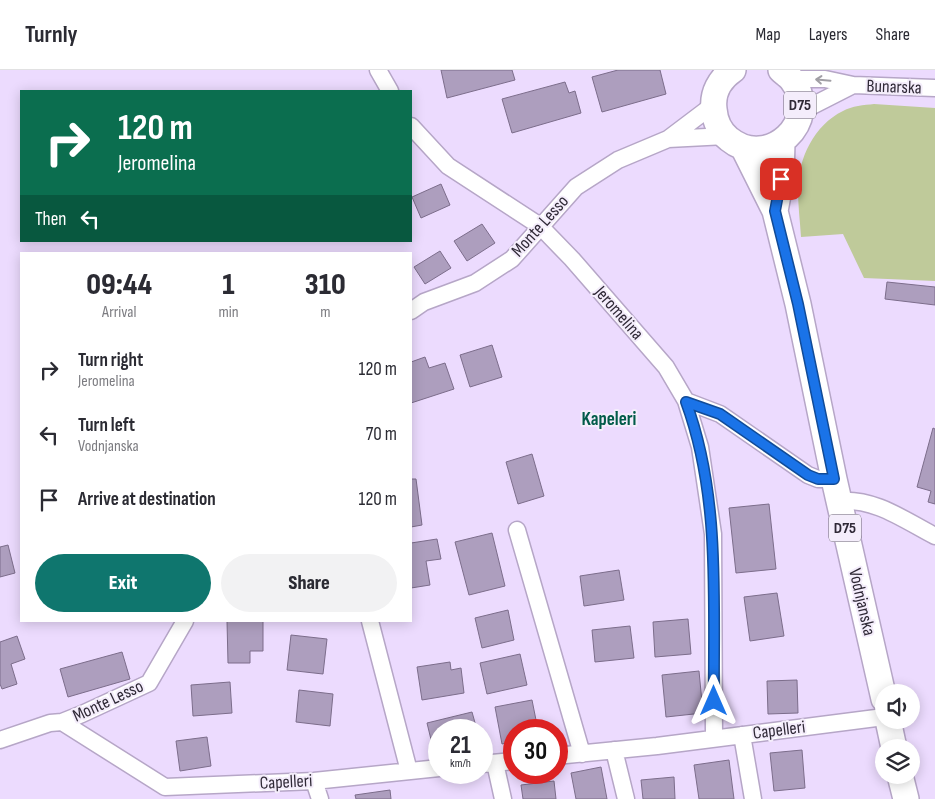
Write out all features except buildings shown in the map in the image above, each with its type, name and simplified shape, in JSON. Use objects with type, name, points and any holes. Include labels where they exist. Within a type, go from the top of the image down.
[{"type":"main road","points":[[713,105],[718,86],[726,73]]},
{"type":"main road","name":"D75","points":[[734,142],[759,150],[782,142],[794,128],[800,112],[799,95],[786,75]]},
{"type":"main road","name":"Vodnjanska","points":[[713,105],[716,122],[734,142],[775,211],[798,304],[836,490],[881,684]]},
{"type":"main road","name":"Vodnjanska","points":[[775,211],[781,179],[782,142]]},
{"type":"main road","points":[[902,784],[906,799]]},
{"type":"street","points":[[378,70],[389,90]]},
{"type":"street","name":"Bunarska","points":[[786,75],[825,79],[853,85],[935,88]]},
{"type":"street","name":"Bunarska","points":[[800,112],[853,85]]},
{"type":"street","name":"Monte Lesso","points":[[412,310],[424,302],[475,283],[512,259],[576,187],[618,160],[668,139],[713,105]]},
{"type":"street","name":"Jeromelina","points":[[412,127],[448,166],[540,226],[572,259],[666,367],[686,402],[700,447],[713,534],[714,738]]},
{"type":"street","name":"Monte Lesso","points":[[668,139],[734,142]]},
{"type":"street","points":[[686,402],[720,414],[808,475],[852,500],[869,503],[890,512],[935,536]]},
{"type":"street","points":[[517,530],[582,754]]},
{"type":"street","name":"Monte Lesso","points":[[0,740],[50,723],[62,722],[149,683],[185,622]]},
{"type":"street","points":[[370,622],[409,771]]},
{"type":"street","name":"Capelleri","points":[[568,755],[875,718]]},
{"type":"street","name":"Capelleri","points":[[62,722],[165,787],[314,781],[428,769]]},
{"type":"street","points":[[742,735],[753,799]]},
{"type":"street","points":[[614,750],[626,799]]},
{"type":"street","points":[[493,775],[503,799]]},
{"type":"street","points":[[314,781],[320,799]]},
{"type":"green space","points":[[874,104],[935,108],[935,281],[864,278],[843,234],[801,237],[798,196],[799,178],[810,144],[816,134],[833,117],[850,108]]},
{"type":"district","name":"Kapeleri","points":[[609,419]]},
{"type":"route","points":[[714,701],[713,534],[700,447],[686,402],[720,414],[808,475],[818,479],[834,479],[798,304],[775,211],[781,179]]}]
